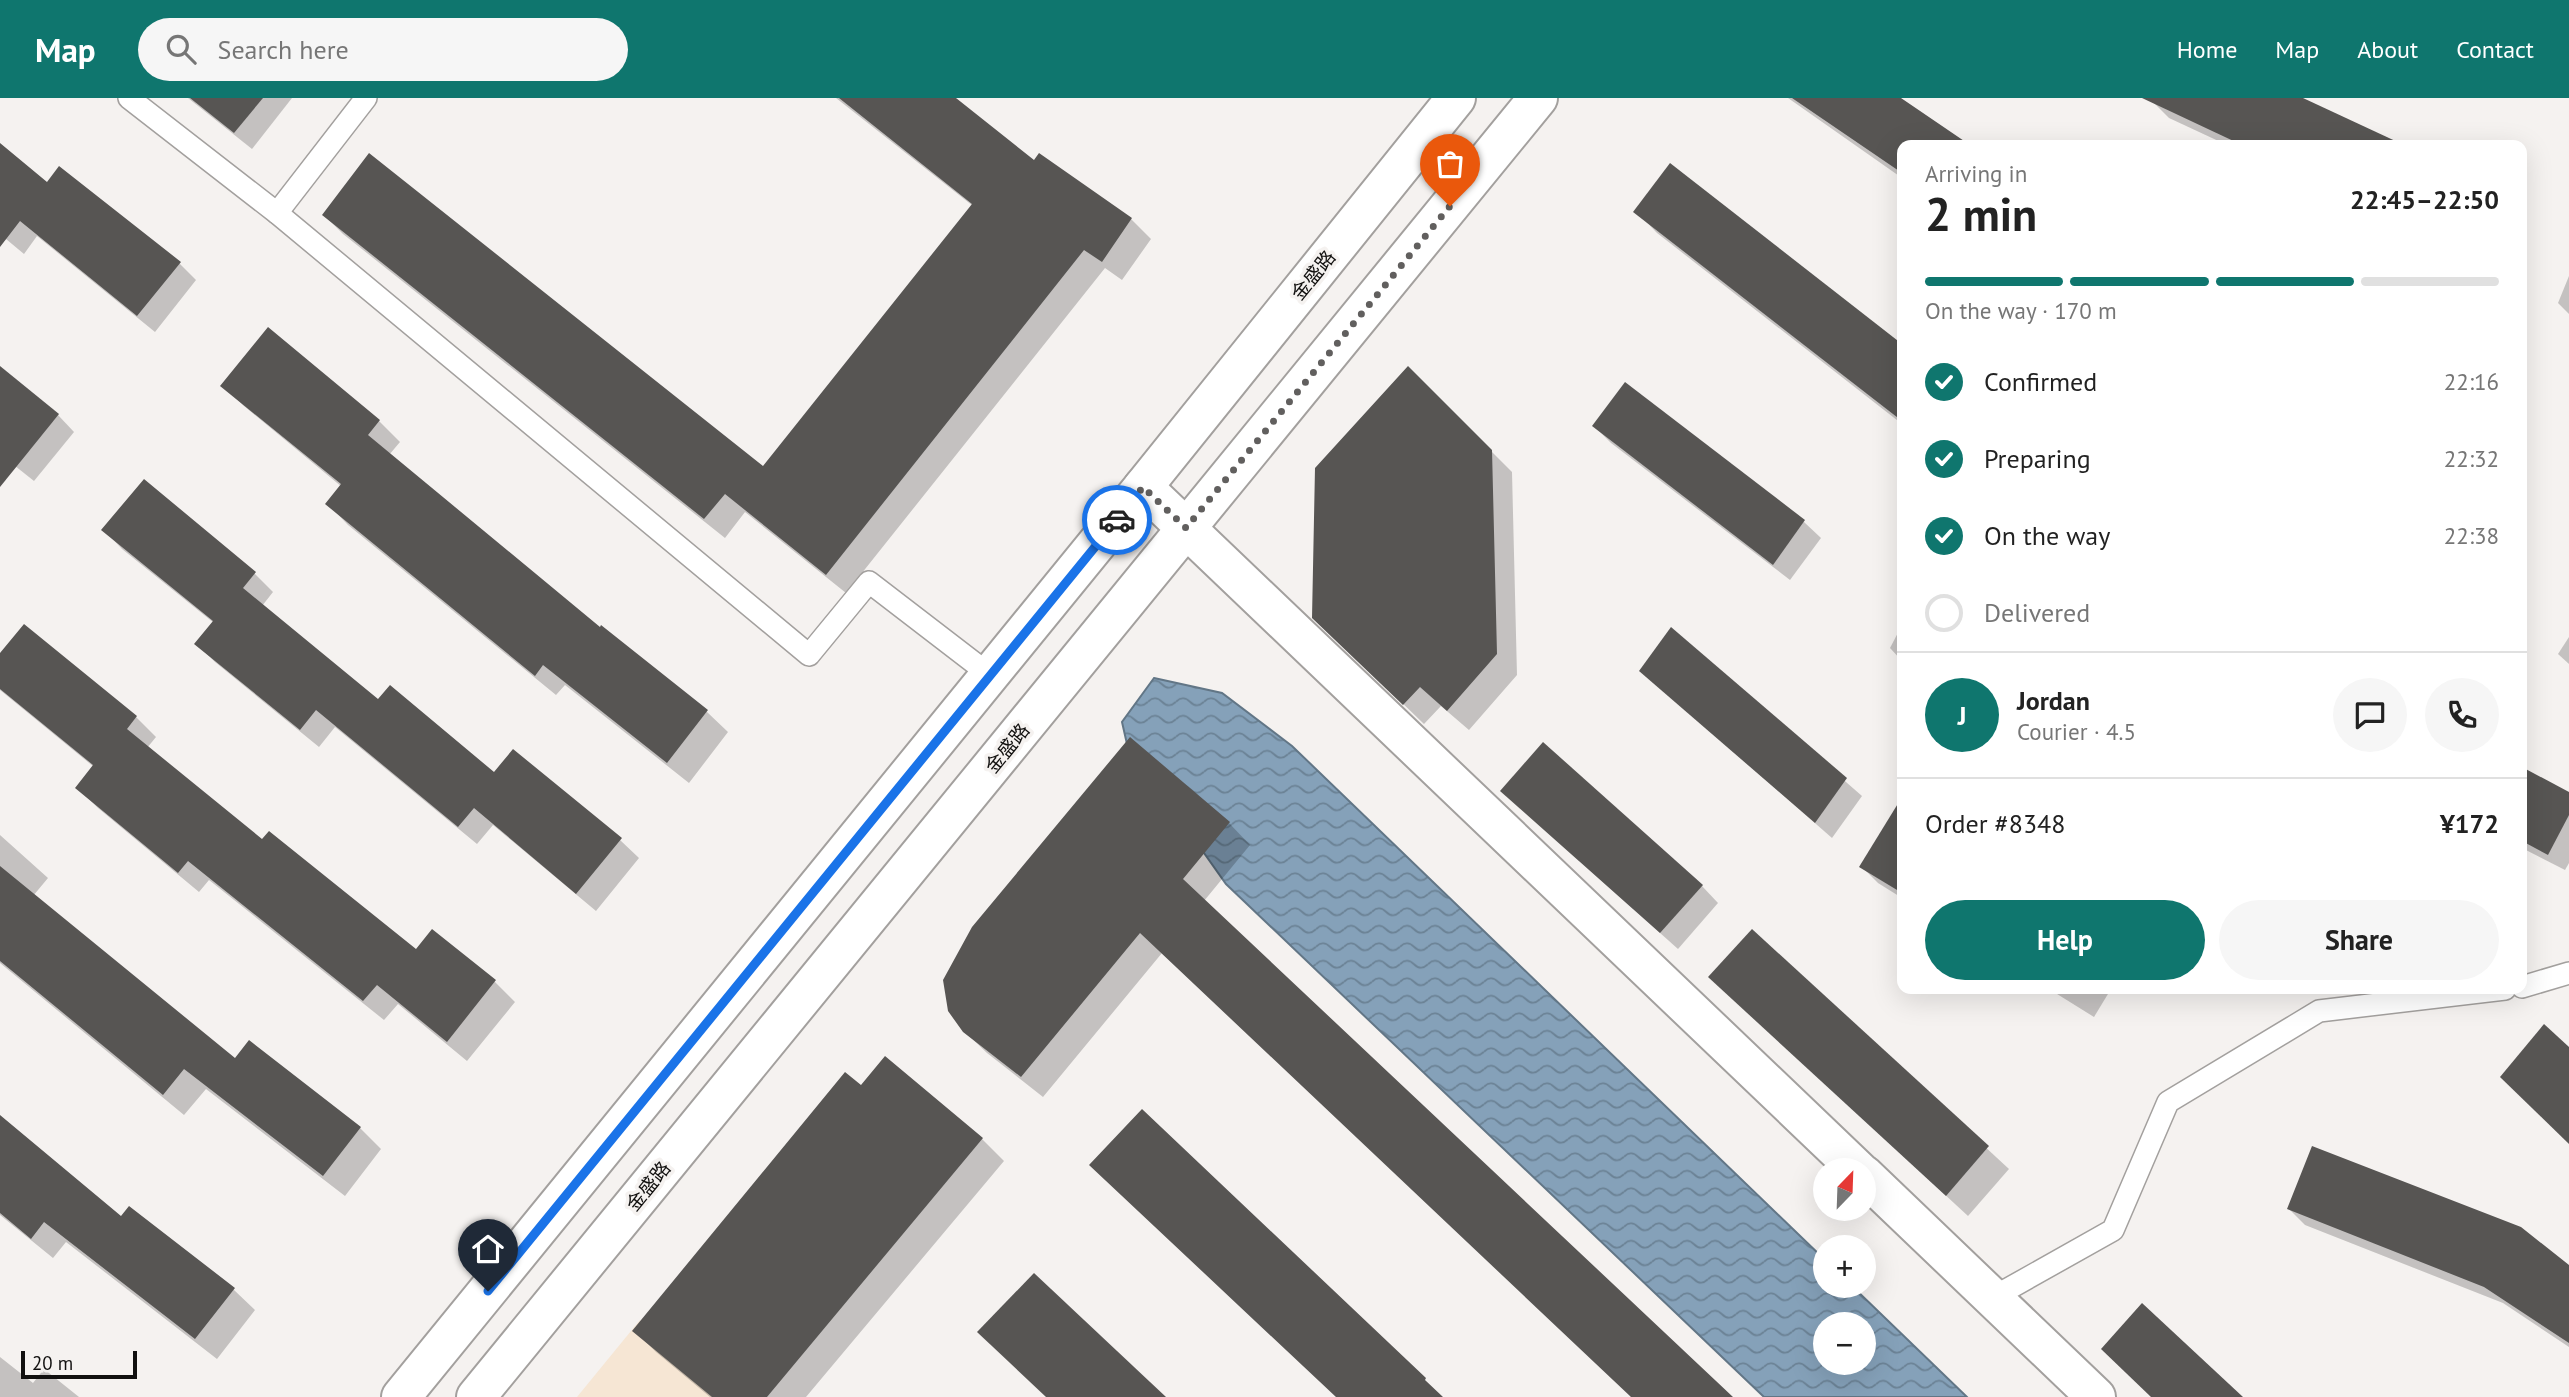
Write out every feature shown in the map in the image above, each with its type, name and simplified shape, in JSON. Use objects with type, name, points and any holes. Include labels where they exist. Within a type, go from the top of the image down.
[{"type":"street","name":"金盛路","points":[[401,1397],[1143,487],[1456,98]]},
{"type":"street","name":"金盛路","points":[[476,1397],[1538,98]]},
{"type":"street","points":[[1143,487],[1845,1158]]},
{"type":"street","points":[[1876,1187],[2096,1397]]},
{"type":"lane","points":[[129,98],[277,213],[809,655],[869,582],[990,675]]},
{"type":"lane","points":[[277,213],[366,98]]},
{"type":"lane","points":[[2527,986],[2569,973]]},
{"type":"lane","points":[[1992,1298],[2113,1230],[2168,1102],[2319,1011],[2463,994]]},
{"type":"shaded area","points":[[640,1320],[722,1397],[577,1397]]},
{"type":"water","points":[[1154,678],[1222,693],[1292,746],[1813,1248],[1813,1298],[1864,1298],[1967,1397],[1764,1397],[1226,884],[1127,744],[1122,722]]},
{"type":"building","points":[[190,98],[263,98],[234,133]]},
{"type":"building","points":[[839,98],[956,98],[1034,160],[1039,153],[1132,218],[1102,262],[1084,250],[826,575],[725,494],[704,519],[322,215],[369,153],[763,466],[972,204]]},
{"type":"building","points":[[1792,98],[1901,98],[1963,140],[1897,140],[1897,170]]},
{"type":"building","points":[[2142,98],[2303,98],[2393,140],[2231,140]]},
{"type":"building","points":[[0,143],[47,182],[59,166],[181,262],[137,316],[20,221],[0,247]]},
{"type":"building","points":[[1670,163],[1897,340],[1897,417],[1633,212]]},
{"type":"building","points":[[268,327],[380,420],[368,435],[600,627],[601,625],[708,710],[667,763],[543,665],[535,676],[325,504],[341,484],[220,386]]},
{"type":"building","points":[[0,366],[59,414],[0,487]]},
{"type":"building","points":[[1408,366],[1492,450],[1497,654],[1447,711],[1420,687],[1403,705],[1312,618],[1315,468]]},
{"type":"building","points":[[1625,382],[1805,520],[1773,565],[1592,426]]},
{"type":"building","points":[[144,479],[256,572],[243,588],[378,699],[390,685],[494,772],[513,749],[622,838],[576,894],[474,808],[458,827],[316,710],[300,730],[194,644],[213,621],[101,530]]},
{"type":"building","points":[[24,624],[137,716],[127,729],[262,839],[269,831],[416,949],[432,929],[496,980],[447,1042],[377,985],[363,1001],[188,861],[178,873],[75,788],[93,765],[0,689],[0,653]]},
{"type":"building","points":[[1671,627],[1847,778],[1815,823],[1639,671]]},
{"type":"building","points":[[1130,737],[1230,822],[1183,879],[1733,1397],[1631,1397],[1140,933],[1021,1077],[963,1032],[948,1011],[943,980],[972,927]]},
{"type":"building","points":[[1543,742],[1703,885],[1660,933],[1500,791]]},
{"type":"building","points":[[2527,770],[2569,792],[2569,815],[2548,855],[2527,844]]},
{"type":"building","points":[[1897,805],[1897,890],[1859,867]]},
{"type":"building","points":[[0,866],[235,1058],[249,1040],[361,1127],[323,1176],[184,1069],[163,1095],[0,961]]},
{"type":"building","points":[[1752,929],[1989,1146],[1946,1196],[1708,977]]},
{"type":"building","points":[[2544,1024],[2569,1047],[2569,1144],[2500,1077]]},
{"type":"building","points":[[885,1056],[983,1138],[767,1397],[712,1397],[632,1331],[845,1072],[861,1085]]},
{"type":"building","points":[[1142,1109],[1443,1397],[1336,1397],[1089,1165]]},
{"type":"building","points":[[0,1115],[121,1216],[129,1206],[235,1288],[195,1339],[44,1222],[31,1239],[0,1213]]},
{"type":"building","points":[[2312,1146],[2521,1227],[2569,1265],[2569,1343],[2484,1287],[2287,1209]]},
{"type":"building","points":[[1034,1273],[1166,1397],[1046,1397],[977,1332]]},
{"type":"building","points":[[2142,1303],[2243,1397],[2151,1397],[2101,1349]]},
{"type":"way so far","points":[[1117,520],[1143,487],[1186,528],[1450,206]]},
{"type":"route","points":[[488,1291],[1117,520]]}]
